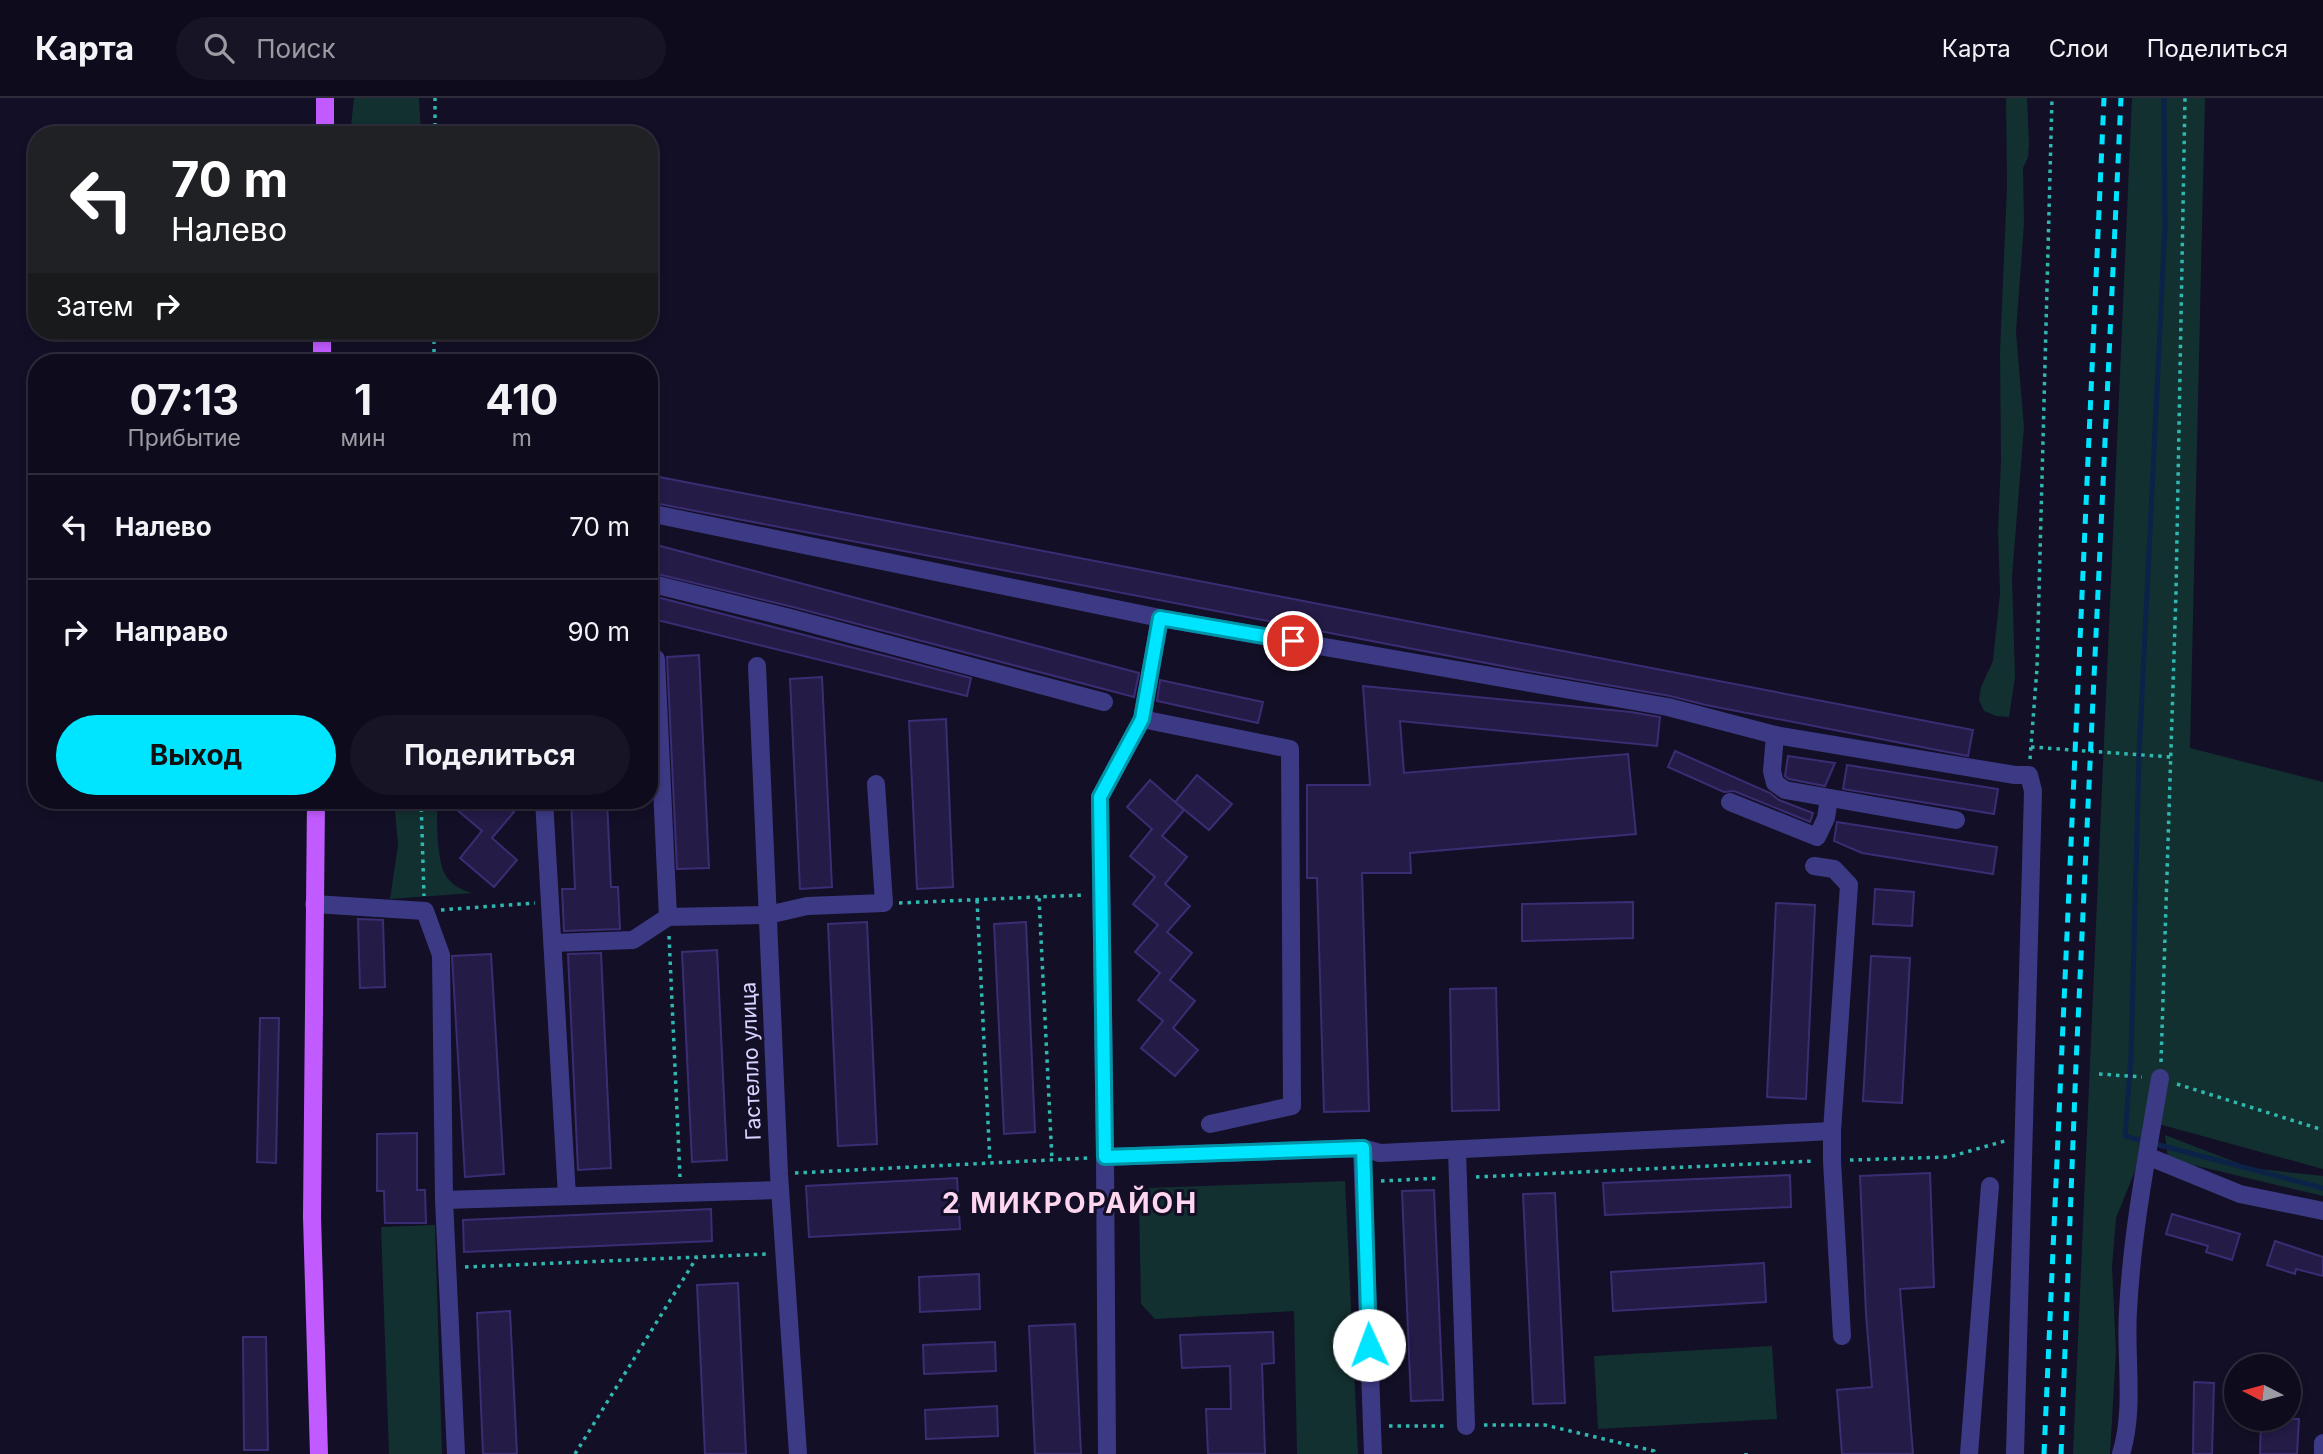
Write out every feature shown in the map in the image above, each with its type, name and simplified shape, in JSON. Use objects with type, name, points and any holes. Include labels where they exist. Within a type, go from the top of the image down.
[{"type":"main road","points":[[325,98],[325,126]]},
{"type":"main road","points":[[316,809],[312,1203],[319,1454]]},
{"type":"street","points":[[658,515],[1160,618],[1668,707],[1775,735],[2015,775],[2029,775],[2033,791],[2015,1454]]},
{"type":"street","points":[[658,585],[1104,702]]},
{"type":"street","points":[[1107,1454],[1100,797],[1142,719],[1160,618]]},
{"type":"street","name":"Гастелло улица","points":[[757,666],[779,1182],[798,1454]]},
{"type":"street","points":[[658,702],[668,917]]},
{"type":"street","points":[[1142,719],[1290,749],[1292,1106],[1210,1124]]},
{"type":"street","points":[[1775,735],[1772,771],[1775,783],[1785,790],[1956,820]]},
{"type":"street","points":[[552,943],[633,940],[668,917],[768,915],[807,906],[884,903],[876,784]]},
{"type":"street","points":[[1730,803],[1817,837],[1826,818],[1829,798]]},
{"type":"street","points":[[545,809],[567,1196]]},
{"type":"street","points":[[1814,866],[1834,869],[1849,885],[1832,1131],[1842,1335]]},
{"type":"street","points":[[314,904],[425,911],[441,955],[444,1200],[456,1454]]},
{"type":"street","points":[[2120,1454],[2127,1432],[2128,1312],[2134,1227],[2160,1078]]},
{"type":"street","points":[[1105,1157],[1363,1148],[1380,1153],[1832,1131]]},
{"type":"street","points":[[1363,1148],[1373,1454]]},
{"type":"street","points":[[1457,1150],[1466,1426]]},
{"type":"street","points":[[2147,1156],[2240,1194],[2323,1212]]},
{"type":"street","points":[[444,1200],[681,1193],[779,1182]]},
{"type":"street","points":[[1969,1454],[1990,1186]]},
{"type":"street","points":[[2323,1443],[2323,1454]]},
{"type":"path","points":[[435,98],[435,126]]},
{"type":"path","points":[[2029,775],[2036,668],[2052,98]]},
{"type":"path","points":[[2160,1078],[2176,592],[2185,98]]},
{"type":"path","points":[[2031,747],[2171,757]]},
{"type":"path","points":[[421,809],[425,911],[550,902]]},
{"type":"path","points":[[884,903],[1100,895]]},
{"type":"path","points":[[1039,898],[1052,1160]]},
{"type":"path","points":[[976,900],[990,1163]]},
{"type":"path","points":[[668,917],[681,1193]]},
{"type":"path","points":[[2099,1074],[2160,1078],[2323,1130]]},
{"type":"path","points":[[1364,1182],[1949,1157],[2023,1135]]},
{"type":"path","points":[[779,1182],[990,1163],[1105,1157]]},
{"type":"path","points":[[447,1268],[784,1253]]},
{"type":"path","points":[[575,1454],[697,1257]]},
{"type":"path","points":[[1386,1426],[1545,1425],[1654,1451],[1654,1454]]},
{"type":"green space","points":[[354,98],[419,98],[421,126],[351,126]]},
{"type":"green space","points":[[2006,98],[2027,98],[2029,144],[2028,157],[2023,168],[2024,224],[2016,332],[2024,427],[2012,577],[2015,677],[2009,717],[1984,711],[1979,700],[1981,687],[1993,661],[2000,593],[2000,352],[2007,186]]},
{"type":"green space","points":[[2132,98],[2205,98],[2190,748],[2323,782],[2323,1169],[2144,1120],[2135,1171],[2116,1218],[2112,1267],[2116,1351],[2110,1454],[2073,1454]]},
{"type":"green space","points":[[395,809],[437,809],[442,868],[453,884],[473,893],[390,899],[398,845]]},
{"type":"green space","points":[[2165,1135],[2251,1168],[2323,1176],[2323,1196],[2168,1159]]},
{"type":"green space","points":[[1345,1181],[1358,1454],[1297,1454],[1294,1311],[1155,1319],[1141,1304],[1139,1202],[1149,1188]]},
{"type":"green space","points":[[435,1225],[442,1454],[389,1454],[381,1227]]},
{"type":"green space","points":[[1772,1346],[1777,1419],[1598,1429],[1594,1356]]},
{"type":"building","points":[[658,477],[1973,730],[1968,756],[1670,696],[658,504]]},
{"type":"building","points":[[658,545],[1139,673],[1134,697],[658,574]]},
{"type":"building","points":[[658,597],[971,678],[967,696],[658,620]]},
{"type":"building","points":[[699,655],[709,868],[677,869],[667,657]]},
{"type":"building","points":[[822,677],[832,887],[800,889],[790,679]]},
{"type":"building","points":[[1160,680],[1263,702],[1258,723],[1157,701]]},
{"type":"building","points":[[1363,686],[1660,717],[1657,746],[1400,721],[1404,773],[1628,754],[1636,834],[1410,853],[1411,873],[1362,873],[1369,1111],[1324,1112],[1317,878],[1307,878],[1307,785],[1370,785]]},
{"type":"building","points":[[946,719],[953,887],[917,889],[909,721]]},
{"type":"building","points":[[1675,751],[1813,813],[1810,822],[1734,791],[1724,792],[1668,767]]},
{"type":"building","points":[[1788,756],[1835,763],[1825,786],[1785,776]]},
{"type":"building","points":[[1847,765],[1998,789],[1994,814],[1843,789]]},
{"type":"building","points":[[1197,775],[1232,804],[1209,830],[1175,802]]},
{"type":"building","points":[[1150,780],[1184,810],[1162,836],[1187,857],[1165,884],[1190,906],[1167,932],[1192,953],[1170,980],[1195,1001],[1173,1028],[1198,1050],[1175,1076],[1141,1048],[1163,1021],[1138,1000],[1160,973],[1135,952],[1158,925],[1133,904],[1155,877],[1130,856],[1152,829],[1127,807]]},
{"type":"building","points":[[510,809],[514,812],[492,838],[517,860],[494,887],[460,858],[482,831],[457,810]]},
{"type":"building","points":[[571,809],[607,809],[611,887],[618,887],[620,929],[564,931],[562,889],[575,889]]},
{"type":"building","points":[[1837,822],[1997,847],[1993,874],[1862,853],[1834,841]]},
{"type":"building","points":[[1875,889],[1914,892],[1912,926],[1873,924]]},
{"type":"building","points":[[1633,902],[1633,938],[1522,941],[1522,904]]},
{"type":"building","points":[[1776,903],[1815,905],[1806,1099],[1767,1097]]},
{"type":"building","points":[[358,919],[383,920],[385,987],[360,988]]},
{"type":"building","points":[[867,922],[877,1144],[838,1146],[828,924]]},
{"type":"building","points":[[1026,922],[1035,1132],[1004,1134],[994,924]]},
{"type":"building","points":[[717,950],[727,1160],[692,1162],[682,952]]},
{"type":"building","points":[[601,953],[611,1168],[578,1170],[568,954]]},
{"type":"building","points":[[491,954],[504,1174],[465,1177],[452,956]]},
{"type":"building","points":[[1871,956],[1910,958],[1902,1103],[1863,1101]]},
{"type":"building","points":[[1496,988],[1499,1110],[1452,1111],[1450,989]]},
{"type":"building","points":[[260,1018],[279,1018],[276,1163],[257,1162]]},
{"type":"building","points":[[417,1133],[417,1190],[425,1190],[426,1223],[385,1223],[384,1191],[377,1191],[377,1134]]},
{"type":"building","points":[[1930,1173],[1934,1287],[1900,1289],[1913,1454],[1842,1454],[1837,1390],[1872,1387],[1860,1176]]},
{"type":"building","points":[[1790,1175],[1791,1207],[1605,1215],[1603,1183]]},
{"type":"building","points":[[957,1178],[960,1229],[809,1237],[806,1186]]},
{"type":"building","points":[[1434,1190],[1443,1400],[1411,1401],[1402,1191]]},
{"type":"building","points":[[1555,1193],[1565,1403],[1533,1404],[1523,1194]]},
{"type":"building","points":[[711,1209],[712,1241],[464,1252],[463,1220]]},
{"type":"building","points":[[2172,1214],[2240,1234],[2232,1260],[2206,1252],[2208,1246],[2166,1234]]},
{"type":"building","points":[[2275,1241],[2323,1257],[2323,1276],[2296,1269],[2295,1274],[2267,1265]]},
{"type":"building","points":[[1764,1263],[1766,1302],[1613,1311],[1611,1272]]},
{"type":"building","points":[[979,1274],[980,1309],[920,1312],[919,1277]]},
{"type":"building","points":[[738,1283],[746,1454],[705,1454],[697,1285]]},
{"type":"building","points":[[510,1311],[517,1454],[483,1454],[477,1313]]},
{"type":"building","points":[[1075,1324],[1081,1454],[1035,1454],[1029,1326]]},
{"type":"building","points":[[1273,1332],[1274,1363],[1262,1364],[1265,1454],[1208,1454],[1206,1409],[1231,1409],[1230,1366],[1182,1368],[1180,1335]]},
{"type":"building","points":[[243,1337],[266,1337],[268,1450],[244,1450]]},
{"type":"building","points":[[995,1342],[996,1371],[924,1374],[923,1345]]},
{"type":"building","points":[[2194,1382],[2214,1383],[2212,1454],[2193,1454]]},
{"type":"building","points":[[997,1406],[998,1436],[926,1439],[925,1410]]},
{"type":"building","points":[[2261,1432],[2298,1432],[2297,1454],[2260,1454]]},
{"type":"waterway","points":[[2164,98],[2165,227],[2139,756],[2131,1057],[2125,1136],[2323,1188]]},
{"type":"railway","points":[[2044,1454],[2104,98]]},
{"type":"railway","points":[[2061,1454],[2076,1064],[2121,98]]},
{"type":"district","name":"2 МИКРОРАЙОН","points":[[1070,1203]]},
{"type":"route","points":[[1293,641],[1160,618],[1142,719],[1100,797],[1105,1157],[1363,1148],[1369,1345]]}]
